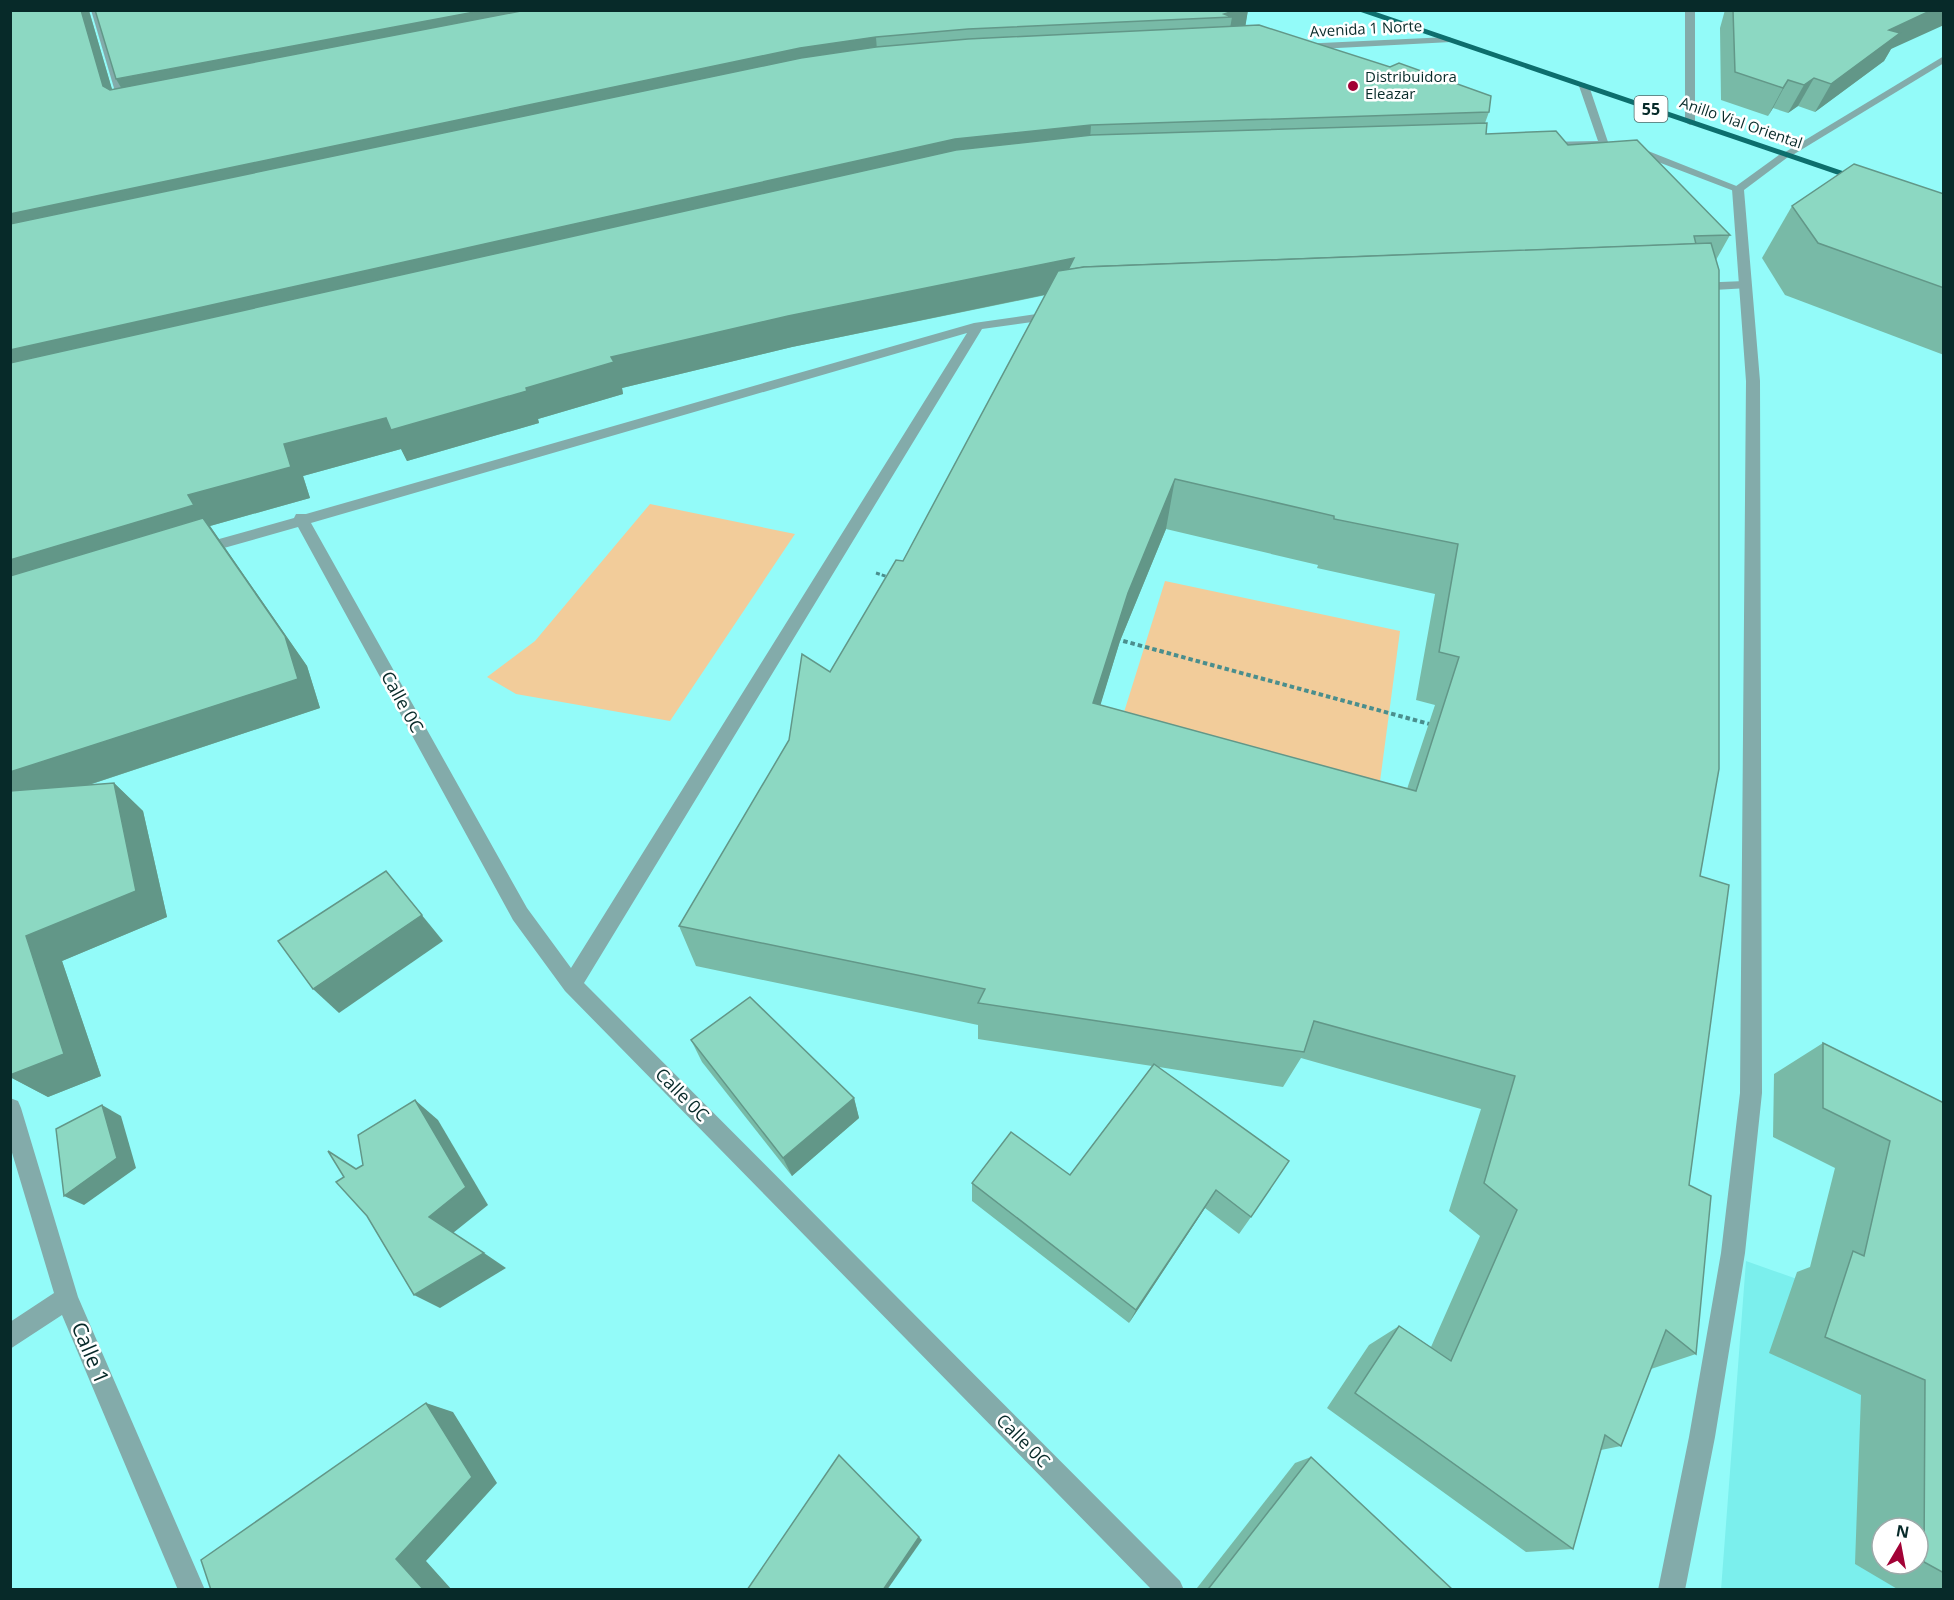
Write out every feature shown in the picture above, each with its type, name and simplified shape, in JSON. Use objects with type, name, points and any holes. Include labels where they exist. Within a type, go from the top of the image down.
[{"type":"highway","name":"Anillo Vial Oriental","points":[[1359,10],[1877,184]]},
{"type":"street","points":[[95,10],[127,114],[139,112]]},
{"type":"street","points":[[1690,10],[1690,122]]},
{"type":"street","name":"Avenida 1 Norte","points":[[1284,48],[1448,40]]},
{"type":"street","points":[[1738,189],[1787,154],[1944,59]]},
{"type":"street","points":[[1584,86],[1604,144]]},
{"type":"street","points":[[1529,145],[1604,144],[1634,149],[1738,189]]},
{"type":"street","points":[[1671,1590],[1702,1437],[1733,1253],[1751,1093],[1753,381],[1738,189]]},
{"type":"street","points":[[1686,287],[1745,285]]},
{"type":"street","points":[[189,553],[301,518],[978,326],[1069,313]]},
{"type":"street","points":[[572,985],[978,326]]},
{"type":"street","name":"Calle 0C","points":[[301,518],[520,914],[572,985],[1171,1590]]},
{"type":"street","name":"Calle 1","points":[[10,1108],[67,1298],[192,1590]]},
{"type":"street","points":[[10,1337],[67,1298]]},
{"type":"path","points":[[834,562],[892,578]]},
{"type":"path","points":[[1109,637],[1442,727]]},
{"type":"shaded area","points":[[650,504],[795,534],[670,721],[516,694],[487,677],[535,641]]},
{"type":"shaded area","points":[[1165,581],[1400,631],[1377,804],[1115,741]]},
{"type":"shaded area","points":[[1746,1261],[1943,1331],[1943,1589],[1721,1590]]},
{"type":"building","points":[[10,10],[81,10],[103,86],[110,90],[526,10],[1236,10],[1224,14],[1232,17],[968,29],[876,37],[800,48],[10,214]]},
{"type":"building","points":[[95,10],[485,10],[116,79]]},
{"type":"building","points":[[1733,10],[1932,10],[1889,30],[1900,33],[1831,84],[1814,78],[1804,85],[1788,80],[1783,88],[1735,72]]},
{"type":"building","points":[[1259,25],[1390,67],[1399,63],[1491,96],[1489,112],[1091,125],[955,139],[10,350],[10,224],[801,58],[876,47],[968,39]]},
{"type":"building","points":[[1487,123],[1486,134],[1556,131],[1568,145],[1637,140],[1730,235],[1694,236],[1696,244],[1084,267],[1068,270],[1074,258],[788,316],[611,357],[614,362],[526,388],[527,391],[391,430],[386,418],[284,444],[291,467],[188,495],[194,505],[10,560],[10,363],[956,150],[1092,135]]},
{"type":"building","points":[[1854,164],[1944,194],[1944,288],[1818,243],[1792,206]]},
{"type":"building","points":[[1711,243],[1719,270],[1719,769],[1700,876],[1729,885],[1689,1185],[1711,1196],[1696,1354],[1666,1330],[1621,1446],[1605,1435],[1573,1549],[1355,1393],[1399,1326],[1451,1361],[1517,1210],[1484,1183],[1515,1076],[1314,1021],[1304,1052],[978,1003],[985,989],[679,926],[789,740],[802,654],[830,672],[896,560],[903,561],[1058,271],[1084,267]],"holes":[[[1175,479],[1334,516],[1334,519],[1458,544],[1439,652],[1459,657],[1416,791],[1093,703],[1128,593]]]},
{"type":"building","points":[[203,518],[285,636],[298,679],[10,772],[10,576]]},
{"type":"building","points":[[114,783],[136,891],[26,936],[64,1054],[10,1075],[10,791]]},
{"type":"building","points":[[386,871],[422,915],[313,989],[278,941]]},
{"type":"building","points":[[750,997],[854,1098],[783,1158],[691,1040]]},
{"type":"building","points":[[1823,1043],[1944,1103],[1944,1573],[1930,1565],[1930,1516],[1924,1516],[1925,1380],[1825,1337],[1853,1251],[1864,1256],[1890,1141],[1823,1108]]},
{"type":"building","points":[[1154,1064],[1289,1161],[1251,1217],[1216,1190],[1136,1310],[972,1183],[1011,1132],[1070,1175]]},
{"type":"building","points":[[415,1100],[466,1187],[429,1217],[484,1253],[414,1295],[367,1216],[336,1182],[344,1177],[328,1151],[356,1169],[363,1165],[358,1135]]},
{"type":"building","points":[[102,1105],[117,1158],[64,1196],[56,1129]]},
{"type":"building","points":[[426,1403],[472,1477],[396,1559],[424,1590],[211,1590],[201,1560]]},
{"type":"building","points":[[839,1455],[919,1537],[883,1590],[747,1590]]},
{"type":"building","points":[[1311,1457],[1453,1590],[1211,1590],[1209,1588]]},
{"type":"place","name":"Distribuidora Eleazar","points":[[1353,86]]}]
